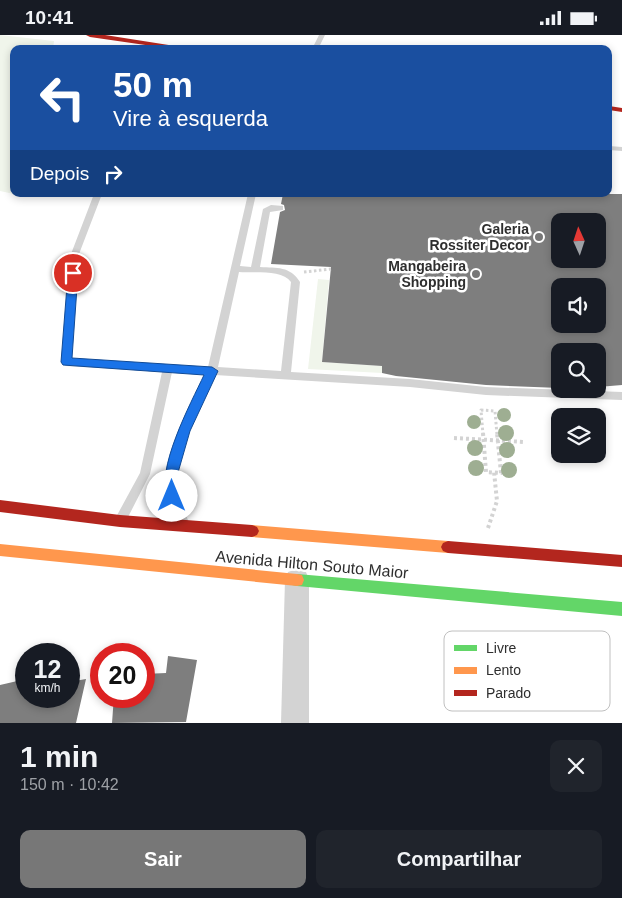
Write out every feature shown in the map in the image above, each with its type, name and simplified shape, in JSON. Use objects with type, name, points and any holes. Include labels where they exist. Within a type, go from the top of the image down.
[{"type":"main road","points":[[90,35],[161,45]]},
{"type":"main road","name":"Avenida Hilton Souto Maior","points":[[0,506],[120,521],[622,561]]},
{"type":"main road","name":"Avenida Hilton Souto Maior","points":[[0,549],[297,580],[622,609]]},
{"type":"street","points":[[295,723],[297,580]]},
{"type":"lane","points":[[97,197],[75,254],[66,362],[410,383],[518,393],[622,396]]},
{"type":"lane","points":[[184,526],[172,496],[171,476],[184,431],[212,371],[251,197]]},
{"type":"lane","points":[[255,270],[266,211],[271,208],[280,208]]},
{"type":"lane","points":[[235,269],[280,271],[291,275],[296,282],[286,375]]},
{"type":"lane","points":[[120,521],[145,474],[168,369]]},
{"type":"path","points":[[291,275],[316,269],[331,269]]},
{"type":"path","points":[[481,410],[495,411],[498,441],[501,473],[486,472],[481,410]]},
{"type":"path","points":[[454,438],[525,442]]},
{"type":"path","points":[[494,472],[497,501]]},
{"type":"shaded area","points":[[0,35],[54,41],[54,45],[10,45],[10,193],[0,191]]},
{"type":"shaded area","points":[[318,279],[329,280],[322,362],[382,366],[382,373],[308,369]]},
{"type":"building","name":"Mangabeira Shopping","points":[[612,194],[622,194],[622,385],[606,386],[606,343],[551,343],[551,388],[486,385],[396,376],[382,373],[382,366],[322,362],[331,267],[271,264],[280,212],[285,210],[284,205],[281,204],[282,197],[612,197]]},
{"type":"building","points":[[168,656],[197,660],[186,722],[112,723],[113,708],[155,708],[155,674],[166,673]]},
{"type":"building","points":[[86,679],[80,705],[80,680]]},
{"type":"building","points":[[15,682],[15,708],[79,708],[76,723],[0,723],[0,685]]},
{"type":"traffic: fast","points":[[297,580],[622,609]]},
{"type":"traffic: slow","points":[[252,531],[448,547]]},
{"type":"traffic: slow","points":[[0,550],[297,580]]},
{"type":"traffic: jam","points":[[90,35],[161,45]]},
{"type":"traffic: jam","points":[[612,108],[622,110]]},
{"type":"traffic: jam","points":[[0,506],[120,521],[252,531]]},
{"type":"traffic: jam","points":[[448,547],[622,561]]},
{"type":"place","name":"Galeria Rossiter Decor","points":[[539,237]]},
{"type":"place","name":"Mangabeira Shopping","points":[[476,274]]},
{"type":"route","points":[[73,273],[66,362],[212,371],[184,431],[171,476],[172,496]]}]
